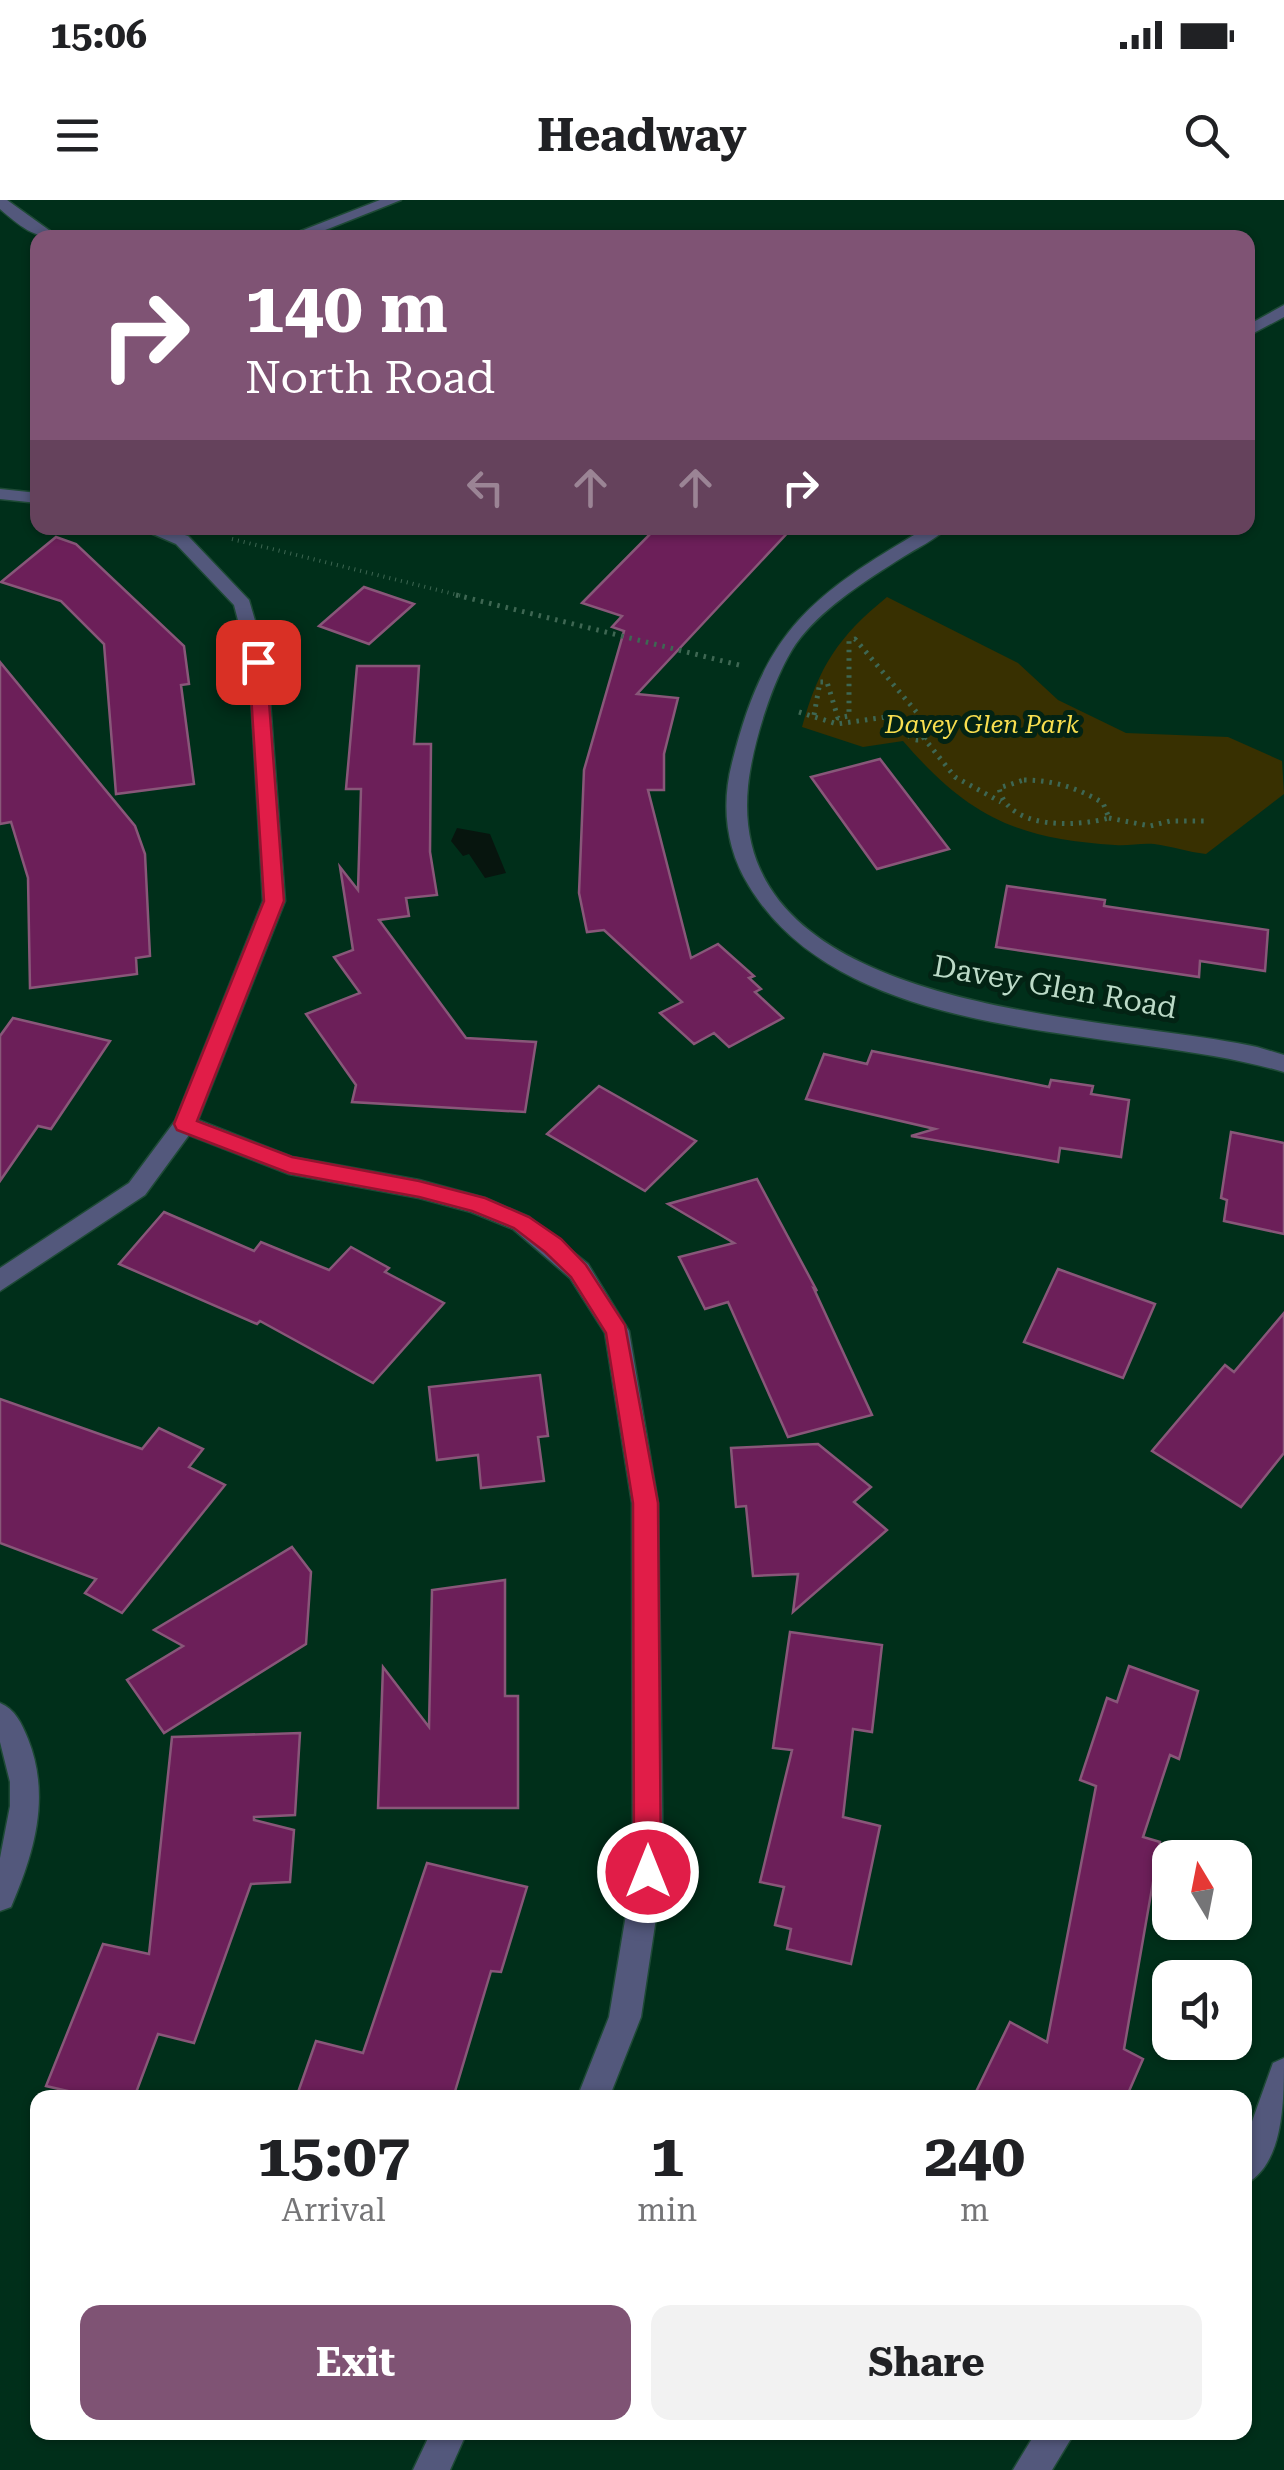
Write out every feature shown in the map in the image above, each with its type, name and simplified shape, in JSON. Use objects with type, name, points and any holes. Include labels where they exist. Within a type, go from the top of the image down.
[{"type":"street","points":[[312,230],[394,200]]},
{"type":"street","points":[[0,202],[36,230]]},
{"type":"street","points":[[1255,327],[1284,310]]},
{"type":"street","points":[[0,494],[30,497]]},
{"type":"street","points":[[0,1281],[137,1189],[185,1124],[274,901],[258,662],[243,604],[182,540],[168,535]]},
{"type":"street","name":"Davey Glen Road","points":[[927,535],[872,569],[799,629],[773,669],[739,772],[734,823],[746,866],[763,893],[784,919],[825,955],[916,994],[976,1009],[1177,1039],[1284,1064]]},
{"type":"street","points":[[185,1124],[289,1165],[419,1189],[477,1204],[521,1222],[578,1271],[617,1331],[646,1503],[648,1872],[624,2017],[596,2090]]},
{"type":"street","points":[[0,1716],[24,1764],[24,1799],[14,1867],[0,1898]]},
{"type":"street","points":[[1252,2158],[1261,2146],[1284,2074]]},
{"type":"street","points":[[431,2470],[446,2440]]},
{"type":"street","points":[[1031,2470],[1052,2440]]},
{"type":"path","points":[[182,540],[206,535]]},
{"type":"path","points":[[215,535],[731,664],[773,669]]},
{"type":"path","points":[[814,715],[820,682],[827,682],[838,718],[849,716],[849,641],[855,639],[931,731],[923,736],[906,733],[908,723]]},
{"type":"path","points":[[799,712],[837,724],[886,717],[908,723],[924,722]]},
{"type":"path","points":[[923,736],[947,772],[966,786],[1028,817],[1084,825],[1109,818],[1150,826],[1209,820]]},
{"type":"path","points":[[1002,802],[999,788],[1005,784],[1046,782],[1094,797],[1108,808],[1109,818]]},
{"type":"green space","name":"Davey Glen Park","points":[[887,597],[1018,663],[1058,700],[1126,733],[1228,737],[1282,761],[1284,794],[1206,854],[1154,844],[1080,842],[1049,837],[996,819],[950,788],[903,741],[863,747],[802,727],[832,654]]},
{"type":"shaded area","points":[[457,828],[490,834],[506,873],[485,878],[469,854],[463,856],[451,841]]},
{"type":"building","points":[[649,535],[785,535],[637,694],[678,698],[664,754],[664,790],[648,790],[691,958],[718,944],[754,976],[749,978],[761,989],[755,992],[783,1018],[729,1047],[714,1033],[694,1044],[660,1013],[682,1002],[604,930],[587,932],[579,893],[584,770],[624,631],[612,627],[622,616],[582,603]]},
{"type":"building","points":[[56,537],[76,544],[184,646],[189,684],[181,685],[194,784],[116,794],[104,644],[61,601],[1,582]]},
{"type":"building","points":[[364,587],[414,604],[369,644],[319,626]]},
{"type":"building","points":[[0,662],[135,826],[145,854],[150,956],[136,958],[137,974],[30,988],[28,878],[11,822],[0,824]]},
{"type":"building","points":[[357,666],[419,666],[414,744],[431,744],[430,852],[437,895],[406,898],[409,916],[379,920],[466,1038],[536,1042],[525,1112],[352,1102],[356,1085],[306,1014],[360,993],[334,957],[353,950],[340,867],[358,890],[361,789],[346,789]]},
{"type":"building","points":[[880,759],[949,849],[877,869],[811,777]]},
{"type":"building","points":[[1007,886],[1105,900],[1104,906],[1268,930],[1265,971],[1200,961],[1199,977],[996,947]]},
{"type":"building","points":[[13,1018],[110,1041],[51,1129],[38,1126],[0,1181],[0,1036]]},
{"type":"building","points":[[872,1051],[1049,1087],[1051,1080],[1093,1086],[1091,1094],[1129,1100],[1121,1157],[1060,1148],[1058,1162],[911,1136],[935,1129],[806,1099],[824,1054],[867,1064]]},
{"type":"building","points":[[599,1086],[696,1141],[645,1191],[547,1134]]},
{"type":"building","points":[[1231,1132],[1284,1143],[1284,1234],[1224,1221],[1227,1200],[1221,1198]]},
{"type":"building","points":[[757,1179],[817,1291],[814,1289],[872,1415],[788,1437],[728,1302],[705,1309],[679,1257],[734,1243],[668,1204]]},
{"type":"building","points":[[164,1212],[254,1251],[261,1242],[329,1270],[351,1247],[389,1268],[385,1272],[444,1303],[373,1383],[260,1321],[257,1324],[119,1264]]},
{"type":"building","points":[[1058,1269],[1155,1304],[1123,1378],[1024,1342]]},
{"type":"building","points":[[1284,1313],[1284,1453],[1241,1507],[1152,1451],[1225,1365],[1234,1372]]},
{"type":"building","points":[[540,1375],[548,1436],[538,1437],[544,1481],[481,1488],[478,1455],[437,1460],[429,1387]]},
{"type":"building","points":[[0,1399],[142,1449],[159,1428],[203,1449],[189,1467],[225,1485],[122,1613],[85,1593],[96,1579],[0,1543]]},
{"type":"building","points":[[818,1444],[871,1487],[854,1502],[887,1530],[793,1612],[798,1574],[753,1576],[746,1506],[736,1507],[731,1448]]},
{"type":"building","points":[[292,1547],[311,1572],[306,1644],[164,1733],[127,1680],[183,1646],[154,1630]]},
{"type":"building","points":[[505,1580],[505,1696],[518,1696],[518,1808],[378,1808],[383,1667],[429,1727],[432,1590]]},
{"type":"building","points":[[790,1632],[882,1645],[872,1732],[853,1729],[843,1817],[880,1826],[851,1964],[787,1949],[791,1929],[775,1925],[784,1887],[760,1882],[792,1750],[773,1748]]},
{"type":"building","points":[[1129,1666],[1198,1691],[1179,1759],[1170,1755],[1143,1837],[1153,1840],[1152,1888],[1124,2049],[1143,2059],[1129,2090],[977,2090],[1010,2022],[1047,2042],[1096,1786],[1080,1780],[1107,1698],[1117,1702]]},
{"type":"building","points":[[300,1733],[295,1815],[254,1817],[294,1830],[290,1882],[251,1884],[194,2043],[158,2034],[137,2090],[63,2090],[46,2086],[103,1944],[149,1954],[172,1737]]},
{"type":"building","points":[[427,1863],[527,1887],[501,1972],[491,1971],[455,2090],[299,2090],[316,2041],[363,2053]]},
{"type":"route","points":[[258,662],[274,901],[185,1124],[289,1165],[419,1189],[477,1204],[521,1222],[578,1271],[617,1331],[646,1503],[648,1872]]}]
